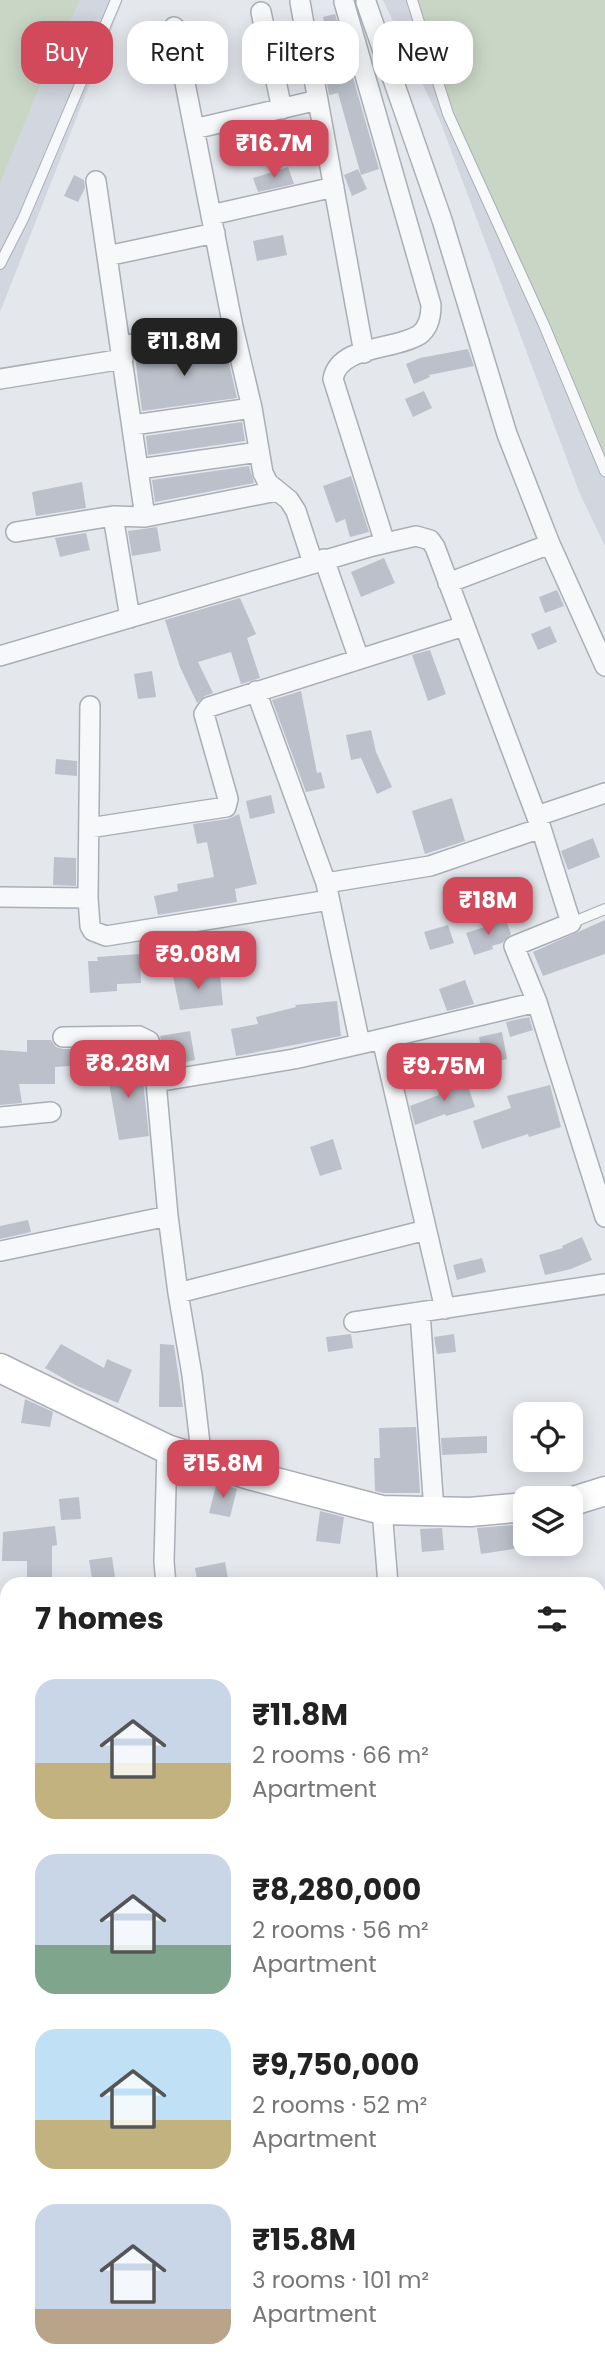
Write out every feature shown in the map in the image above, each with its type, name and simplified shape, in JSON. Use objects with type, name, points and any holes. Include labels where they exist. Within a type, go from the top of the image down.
[{"type":"street","points":[[299,2],[364,352]]},
{"type":"street","points":[[344,2],[431,305],[427,326],[419,335],[364,352],[341,363],[335,369],[333,379],[385,543]]},
{"type":"street","points":[[366,2],[442,220],[506,435],[550,544],[605,666]]},
{"type":"street","points":[[261,12],[282,108]]},
{"type":"street","points":[[185,84],[233,327],[252,408],[262,472],[296,511],[359,659]]},
{"type":"street","points":[[194,129],[317,100]]},
{"type":"street","points":[[96,181],[145,517]]},
{"type":"street","points":[[107,256],[334,187]]},
{"type":"street","points":[[0,379],[233,327]]},
{"type":"street","points":[[133,425],[252,408]]},
{"type":"street","points":[[139,470],[258,452]]},
{"type":"street","points":[[16,532],[113,516],[145,517],[277,491]]},
{"type":"street","points":[[113,516],[130,618]]},
{"type":"street","points":[[0,656],[385,543],[416,536],[430,540],[539,822],[571,923],[514,946],[537,1002],[605,1217]]},
{"type":"street","points":[[448,583],[550,544]]},
{"type":"street","points":[[89,828],[226,807],[228,799],[204,712],[209,707],[464,626]]},
{"type":"street","points":[[256,691],[327,892],[360,1044]]},
{"type":"street","points":[[90,706],[88,898],[90,926],[93,931],[106,936],[327,892],[430,866],[605,793]]},
{"type":"street","points":[[0,897],[88,898]]},
{"type":"street","points":[[156,1082],[294,1059],[537,1002]]},
{"type":"street","points":[[63,1037],[139,1036],[149,1041],[152,1050],[168,1216],[202,1461]]},
{"type":"street","points":[[382,1039],[445,1308]]},
{"type":"street","points":[[0,1116],[51,1112]]},
{"type":"street","points":[[1,1251],[168,1216]]},
{"type":"street","points":[[178,1293],[426,1230]]},
{"type":"street","points":[[354,1322],[605,1284]]},
{"type":"street","points":[[420,1312],[434,1511]]},
{"type":"street","points":[[0,1368],[167,1449],[202,1461],[382,1510],[470,1512],[513,1508]]},
{"type":"street","points":[[165,1577],[167,1449]]},
{"type":"street","points":[[583,1498],[605,1491]]},
{"type":"street","points":[[382,1510],[387,1577]]},
{"type":"lane","points":[[0,264],[23,219],[116,0]]},
{"type":"lane","points":[[412,0],[448,114],[544,325],[605,471]]},
{"type":"lane","points":[[571,923],[605,909]]},
{"type":"shaded area","points":[[0,0],[123,0],[113,25],[113,21],[21,21],[21,84],[90,84],[0,312]]},
{"type":"shaded area","points":[[383,0],[605,0],[605,546],[580,494],[440,121],[423,84],[473,84],[473,21],[393,21]]},
{"type":"green space","points":[[0,0],[80,0],[70,21],[21,21],[21,84],[41,84],[0,183]]},
{"type":"green space","points":[[416,0],[605,0],[605,458],[535,292],[453,111],[444,84],[473,84],[473,21],[423,21]]},
{"type":"building","points":[[335,14],[337,21],[324,21],[323,17]]},
{"type":"building","points":[[327,84],[355,84],[379,169],[361,175],[338,93],[329,95]]},
{"type":"building","points":[[288,167],[294,184],[258,192],[253,178]]},
{"type":"building","points":[[358,169],[367,189],[352,196],[344,175]]},
{"type":"building","points":[[74,175],[84,180],[85,188],[78,202],[64,196]]},
{"type":"building","points":[[283,235],[287,255],[257,261],[253,241]]},
{"type":"building","points":[[209,344],[211,355],[227,354],[237,398],[142,411],[135,356]]},
{"type":"building","points":[[468,349],[474,366],[429,375],[430,377],[414,384],[406,364],[420,358]]},
{"type":"building","points":[[424,391],[432,408],[413,417],[405,399]]},
{"type":"building","points":[[242,422],[245,441],[148,455],[146,436]]},
{"type":"building","points":[[249,466],[254,483],[155,502],[152,480]]},
{"type":"building","points":[[351,476],[369,532],[350,537],[345,519],[336,523],[323,486]]},
{"type":"building","points":[[82,482],[86,508],[36,516],[32,492]]},
{"type":"building","points":[[157,527],[161,551],[132,556],[128,531]]},
{"type":"building","points":[[86,533],[90,550],[60,557],[55,538]]},
{"type":"building","points":[[384,558],[395,583],[361,597],[351,572]]},
{"type":"building","points":[[557,590],[564,606],[545,613],[539,597]]},
{"type":"building","points":[[240,598],[256,634],[247,638],[260,678],[241,684],[231,652],[198,662],[213,693],[197,703],[180,667],[165,620]]},
{"type":"building","points":[[550,626],[557,642],[538,650],[531,634]]},
{"type":"building","points":[[430,650],[446,694],[428,701],[412,655]]},
{"type":"building","points":[[152,671],[156,697],[138,699],[134,674]]},
{"type":"building","points":[[301,691],[317,773],[321,772],[325,788],[306,792],[272,700]]},
{"type":"building","points":[[371,730],[376,752],[392,787],[377,794],[361,758],[351,760],[346,735]]},
{"type":"building","points":[[56,759],[77,761],[77,776],[55,774]]},
{"type":"building","points":[[271,795],[275,813],[250,819],[246,801]]},
{"type":"building","points":[[452,798],[465,841],[425,854],[412,811]]},
{"type":"building","points":[[239,814],[257,884],[235,889],[237,902],[158,915],[154,896],[178,891],[177,884],[214,877],[207,842],[197,844],[193,824],[228,819]]},
{"type":"building","points":[[593,838],[600,857],[568,870],[561,851]]},
{"type":"building","points":[[54,857],[76,858],[76,886],[53,885]]},
{"type":"building","points":[[506,920],[511,934],[502,943],[492,946],[493,949],[474,955],[466,933]]},
{"type":"building","points":[[605,920],[605,954],[543,976],[533,952]]},
{"type":"building","points":[[448,925],[454,943],[430,950],[424,932]]},
{"type":"building","points":[[140,954],[141,983],[117,984],[117,991],[90,993],[88,961],[98,961],[97,957]]},
{"type":"building","points":[[196,971],[197,978],[220,975],[223,1005],[180,1010],[173,976]]},
{"type":"building","points":[[465,980],[474,1004],[447,1011],[439,989]]},
{"type":"building","points":[[337,1001],[341,1036],[236,1056],[231,1029],[258,1024],[256,1017],[296,1007],[295,1005]]},
{"type":"building","points":[[529,1017],[533,1030],[510,1037],[506,1022]]},
{"type":"building","points":[[190,1031],[195,1060],[166,1066],[160,1036]]},
{"type":"building","points":[[502,1032],[507,1059],[484,1064],[479,1037]]},
{"type":"building","points":[[27,1040],[51,1040],[56,1047],[63,1049],[98,1049],[99,1064],[55,1067],[55,1084],[19,1084],[22,1103],[0,1105],[0,1050],[27,1052]]},
{"type":"building","points":[[141,1063],[149,1136],[119,1140],[109,1083],[104,1083],[102,1068]]},
{"type":"building","points":[[466,1080],[475,1107],[415,1125],[410,1106],[439,1095],[438,1090]]},
{"type":"building","points":[[550,1085],[561,1127],[529,1137],[528,1134],[482,1149],[473,1121],[511,1108],[507,1096]]},
{"type":"building","points":[[333,1139],[342,1169],[320,1176],[310,1147]]},
{"type":"building","points":[[28,1220],[31,1232],[0,1239],[0,1226]]},
{"type":"building","points":[[582,1237],[592,1260],[571,1269],[545,1275],[539,1255],[563,1248],[562,1246]]},
{"type":"building","points":[[482,1258],[486,1272],[457,1280],[453,1265]]},
{"type":"building","points":[[351,1334],[353,1348],[328,1352],[326,1337]]},
{"type":"building","points":[[454,1334],[456,1352],[437,1354],[434,1337]]},
{"type":"building","points":[[61,1344],[104,1368],[107,1359],[132,1370],[118,1403],[77,1386],[45,1368]]},
{"type":"building","points":[[160,1344],[174,1345],[183,1407],[159,1407]]},
{"type":"building","points":[[25,1399],[53,1412],[50,1427],[21,1423]]},
{"type":"building","points":[[416,1427],[420,1493],[375,1491],[374,1458],[380,1458],[379,1428]]},
{"type":"building","points":[[487,1436],[487,1453],[442,1455],[441,1438]]},
{"type":"building","points":[[217,1482],[237,1489],[230,1517],[209,1513]]},
{"type":"building","points":[[79,1497],[81,1519],[61,1520],[59,1499]]},
{"type":"building","points":[[320,1511],[344,1517],[340,1544],[316,1541]]},
{"type":"building","points":[[513,1525],[513,1549],[481,1554],[477,1528]]},
{"type":"building","points":[[55,1526],[57,1545],[52,1546],[52,1577],[27,1577],[27,1561],[2,1561],[3,1532]]},
{"type":"building","points":[[442,1528],[444,1550],[422,1552],[420,1529]]},
{"type":"building","points":[[112,1557],[115,1577],[92,1577],[89,1560]]},
{"type":"building","points":[[225,1562],[228,1577],[197,1577],[195,1568]]}]
